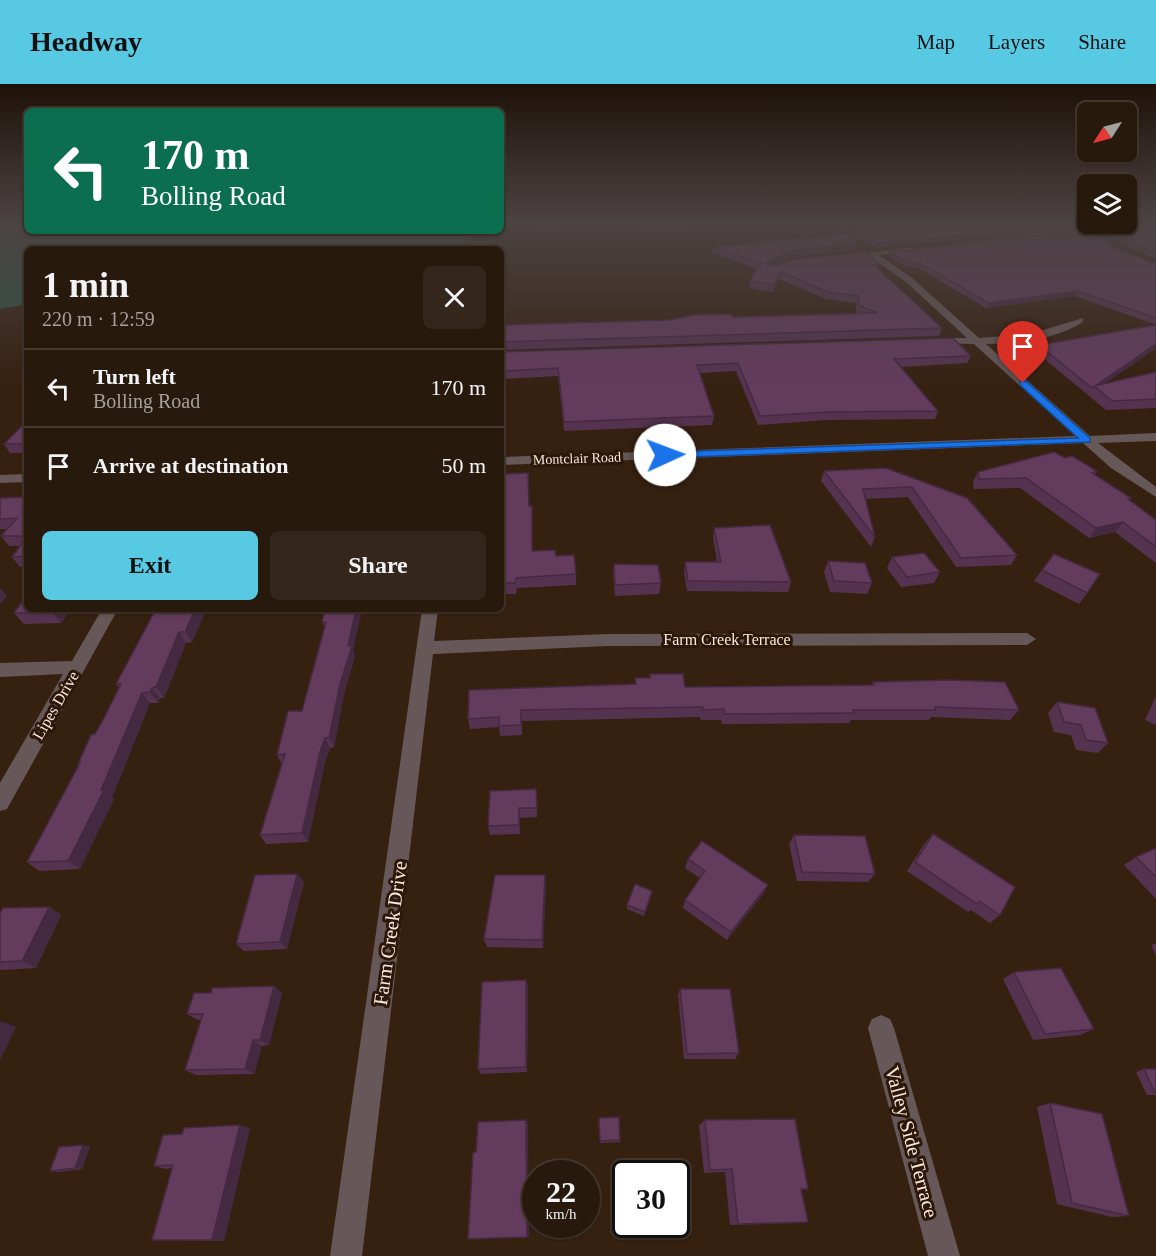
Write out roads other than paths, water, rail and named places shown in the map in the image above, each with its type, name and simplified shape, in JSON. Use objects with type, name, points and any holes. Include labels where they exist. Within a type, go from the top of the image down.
[{"type":"street","points":[[904,277],[1116,465],[1156,493]]},
{"type":"street","points":[[916,342],[1008,339],[1062,331],[1080,320]]},
{"type":"street","name":"Montclair Road","points":[[504,461],[1156,437]]},
{"type":"street","points":[[0,479],[24,478]]},
{"type":"street","name":"Lipes Drive","points":[[0,801],[109,612]]},
{"type":"street","name":"Farm Creek Drive","points":[[346,1256],[430,612]]},
{"type":"street","name":"Farm Creek Terrace","points":[[426,648],[608,640],[1027,639]]},
{"type":"street","points":[[0,670],[78,667]]},
{"type":"street","name":"Valley Side Terrace","points":[[881,1028],[944,1256]]}]
